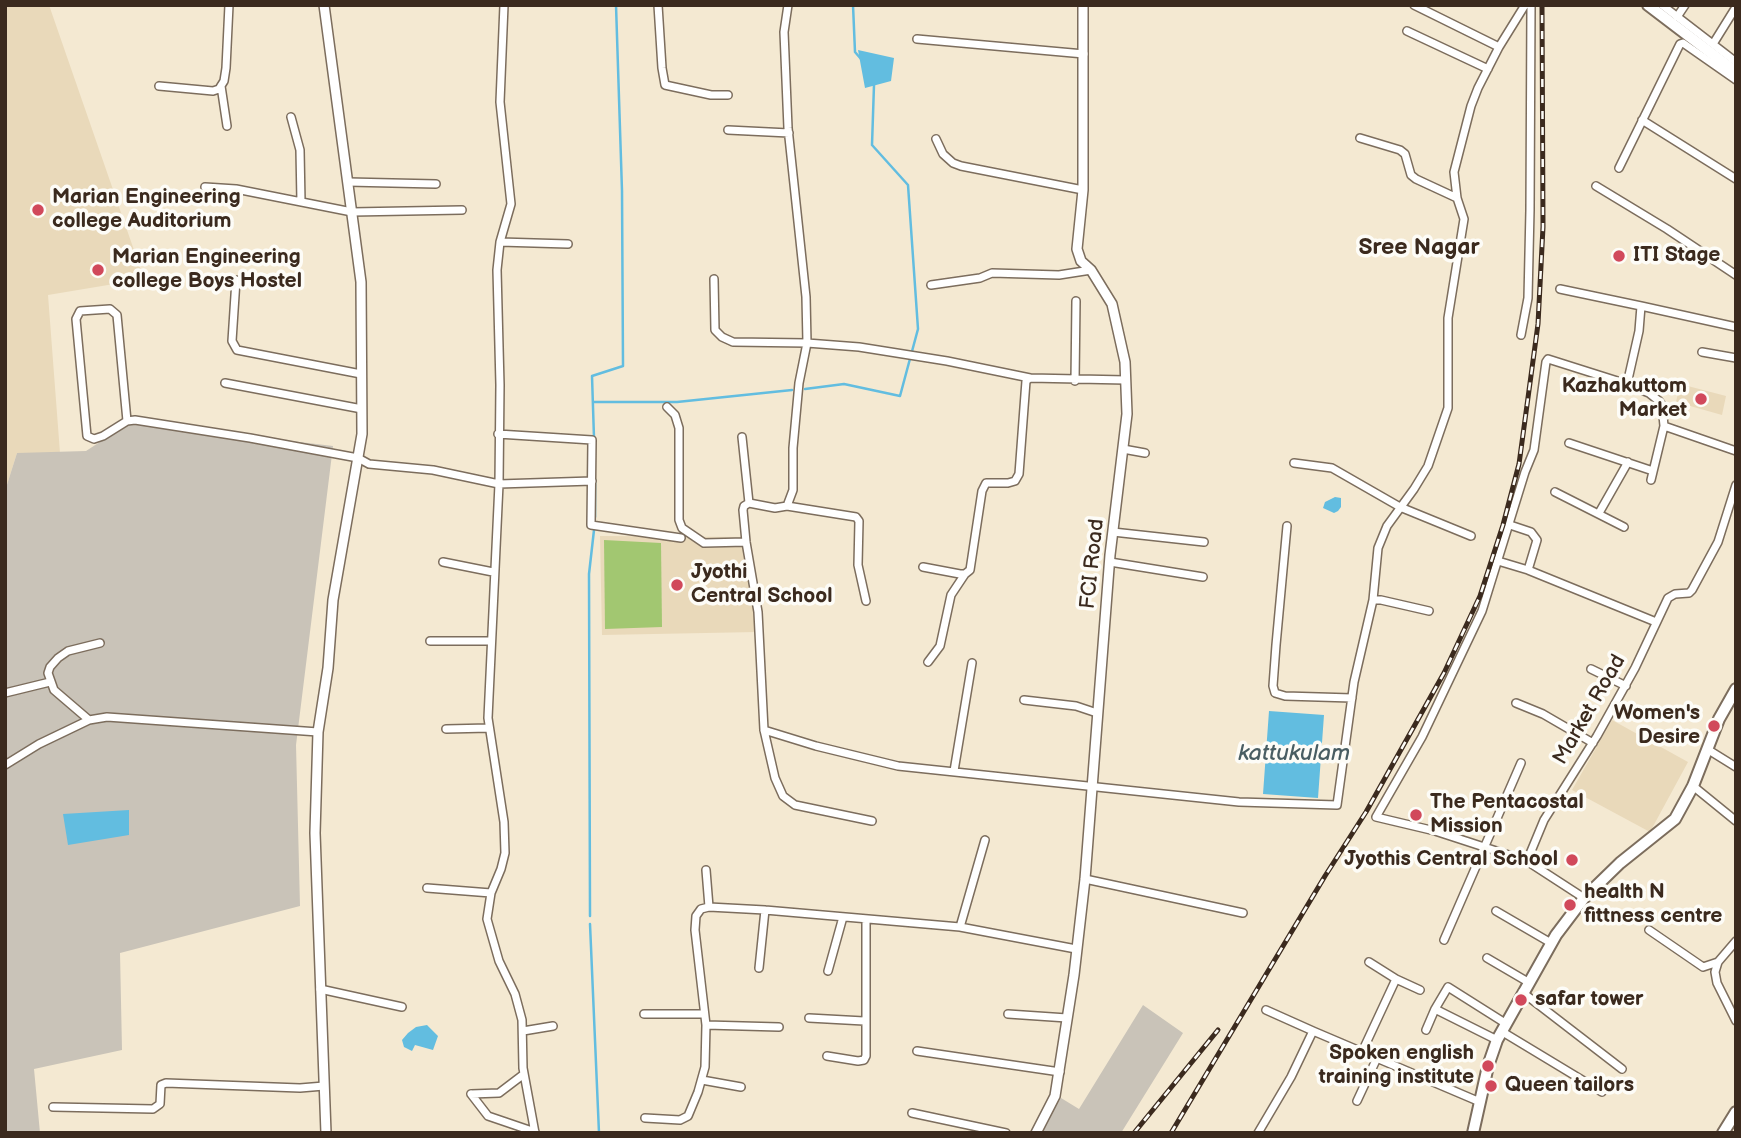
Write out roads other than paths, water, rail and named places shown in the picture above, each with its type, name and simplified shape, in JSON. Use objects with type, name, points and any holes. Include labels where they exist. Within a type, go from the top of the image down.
[{"type":"main road","points":[[1648,5],[1736,72]]},
{"type":"main road","points":[[1473,1133],[1488,1066],[1501,1031],[1551,943],[1584,898],[1620,863],[1675,819],[1693,786],[1719,719],[1736,690]]},
{"type":"main road","points":[[1723,1133],[1736,1112]]},
{"type":"main road","points":[[1729,1133],[1736,1122]]},
{"type":"street","points":[[159,86],[213,91],[219,89],[226,68],[229,5]]},
{"type":"street","points":[[324,5],[361,282],[362,409],[362,434],[333,600],[328,668],[318,732],[316,833],[326,1133]]},
{"type":"street","points":[[504,5],[499,98],[511,204],[500,242],[497,270],[499,484],[488,718],[504,822],[505,852],[488,909],[489,928],[499,961],[515,994],[522,1020],[524,1074],[535,1133]]},
{"type":"street","points":[[658,5],[665,85],[711,95],[728,94]]},
{"type":"street","points":[[787,506],[793,490],[793,448],[799,383],[807,343],[789,134],[784,33],[788,5]]},
{"type":"street","name":"FCI Road","points":[[1036,1133],[1055,1096],[1060,1072],[1085,879],[1110,562],[1127,414],[1125,362],[1112,304],[1091,271],[1081,261],[1077,249],[1083,190],[1083,5]]},
{"type":"street","points":[[1414,5],[1499,47]]},
{"type":"street","points":[[764,730],[898,766],[1239,802],[1337,805],[1352,698],[1373,600],[1378,548],[1387,526],[1428,466],[1448,408],[1448,318],[1464,219],[1457,198],[1454,172],[1471,107],[1499,47],[1525,5]]},
{"type":"street","points":[[1521,335],[1528,298],[1531,5]]},
{"type":"street","points":[[1662,5],[1736,62]]},
{"type":"street","points":[[1677,17],[1685,5]]},
{"type":"street","points":[[1713,44],[1736,7]]},
{"type":"street","points":[[1407,32],[1488,69]]},
{"type":"street","points":[[917,38],[1084,54]]},
{"type":"street","points":[[1619,169],[1674,53],[1683,43],[1736,80]]},
{"type":"street","points":[[221,85],[227,126]]},
{"type":"street","points":[[290,117],[300,150],[301,202]]},
{"type":"street","points":[[1642,120],[1736,179]]},
{"type":"street","points":[[728,130],[789,134]]},
{"type":"street","points":[[1360,138],[1400,150],[1405,154],[1411,175],[1457,198]]},
{"type":"street","points":[[936,139],[943,154],[953,163],[1083,190]]},
{"type":"street","points":[[348,182],[436,184]]},
{"type":"street","points":[[1596,186],[1736,275]]},
{"type":"street","points":[[205,187],[236,189],[352,212],[462,210]]},
{"type":"street","points":[[500,242],[568,244]]},
{"type":"street","points":[[931,285],[979,278],[992,273],[1059,275],[1091,271]]},
{"type":"street","points":[[714,279],[715,330],[733,342],[859,347],[1030,378],[1126,380]]},
{"type":"street","points":[[236,280],[232,341],[237,350],[361,374]]},
{"type":"street","points":[[1560,289],[1736,327]]},
{"type":"street","points":[[1075,381],[1076,301]]},
{"type":"street","points":[[1627,384],[1639,331],[1641,306]]},
{"type":"street","points":[[127,421],[117,315],[110,309],[80,311],[76,319],[87,436],[94,439],[127,421],[135,420],[358,458],[369,464],[433,470],[499,484],[592,481]]},
{"type":"street","points":[[1702,352],[1736,358]]},
{"type":"street","points":[[1584,898],[1527,861],[1435,831],[1376,817],[1422,737],[1482,611],[1536,442],[1548,359],[1627,384],[1649,393],[1659,401],[1662,405],[1664,426],[1651,480]]},
{"type":"street","points":[[928,662],[940,646],[951,595],[970,570],[982,491],[986,483],[1009,483],[1015,481],[1019,474],[1024,389],[1030,378]]},
{"type":"street","points":[[225,383],[362,409]]},
{"type":"street","points":[[667,407],[675,415],[679,428],[678,520],[682,528],[704,543],[746,542]]},
{"type":"street","points":[[1664,426],[1736,451]]},
{"type":"street","points":[[498,434],[592,440],[591,525],[681,538]]},
{"type":"street","points":[[742,438],[749,503]]},
{"type":"street","points":[[1569,443],[1654,471]]},
{"type":"street","points":[[1123,449],[1145,453]]},
{"type":"street","points":[[1599,513],[1628,462]]},
{"type":"street","points":[[1294,463],[1332,468],[1400,507],[1471,536]]},
{"type":"street","name":"Market Road","points":[[1527,861],[1544,820],[1626,686],[1671,595],[1689,593],[1692,590],[1718,542],[1736,485]]},
{"type":"street","points":[[1555,492],[1624,527]]},
{"type":"street","points":[[866,601],[858,565],[859,521],[856,517],[787,506],[775,508],[749,503],[744,506],[746,542],[758,612],[764,730],[775,778],[783,796],[795,805],[872,821]]},
{"type":"street","points":[[1510,525],[1531,532],[1537,540],[1528,570]]},
{"type":"street","points":[[1287,526],[1273,685],[1275,693],[1285,696],[1352,698]]},
{"type":"street","points":[[1113,532],[1204,542]]},
{"type":"street","points":[[1498,561],[1528,570],[1656,622]]},
{"type":"street","points":[[443,562],[493,572]]},
{"type":"street","points":[[1110,562],[1203,577]]},
{"type":"street","points":[[923,567],[965,574]]},
{"type":"street","points":[[1373,600],[1429,611]]},
{"type":"street","points":[[430,641],[491,641]]},
{"type":"street","points":[[89,720],[54,690],[50,682],[50,667],[58,657],[68,651],[100,643]]},
{"type":"street","points":[[954,771],[972,663]]},
{"type":"street","points":[[1591,669],[1626,686]]},
{"type":"street","points":[[5,693],[50,682]]},
{"type":"street","points":[[1024,701],[1076,706],[1097,713]]},
{"type":"street","points":[[1516,703],[1543,714],[1593,743]]},
{"type":"street","points":[[5,765],[39,744],[89,720],[107,717],[318,732]]},
{"type":"street","points":[[446,729],[489,728]]},
{"type":"street","points":[[1707,749],[1736,767]]},
{"type":"street","points":[[1444,940],[1521,763]]},
{"type":"street","points":[[1693,786],[1736,821]]},
{"type":"street","points":[[960,926],[985,840]]},
{"type":"street","points":[[706,870],[709,907]]},
{"type":"street","points":[[1085,879],[1243,913]]},
{"type":"street","points":[[427,888],[491,893]]},
{"type":"street","points":[[645,1118],[686,1118],[702,1080],[706,1055],[706,1025],[695,920],[699,911],[709,907],[960,926],[1076,949]]},
{"type":"street","points":[[759,968],[765,910]]},
{"type":"street","points":[[1496,911],[1551,943]]},
{"type":"street","points":[[828,971],[843,917]]},
{"type":"street","points":[[827,1056],[864,1060],[866,1056],[866,919]]},
{"type":"street","points":[[1649,930],[1703,967],[1718,962]]},
{"type":"street","points":[[1736,941],[1718,962],[1715,972],[1717,983],[1736,1021]]},
{"type":"street","points":[[1487,958],[1622,1069]]},
{"type":"street","points":[[1369,962],[1420,990]]},
{"type":"street","points":[[1362,1052],[1396,979]]},
{"type":"street","points":[[1426,1030],[1448,987],[1501,1031],[1602,1092]]},
{"type":"street","points":[[320,989],[402,1007]]},
{"type":"street","points":[[1435,1009],[1501,1031]]},
{"type":"street","points":[[1266,1010],[1480,1102]]},
{"type":"street","points":[[644,1014],[704,1014]]},
{"type":"street","points":[[1008,1014],[1067,1018]]},
{"type":"street","points":[[809,1018],[864,1021]]},
{"type":"street","points":[[706,1025],[779,1027]]},
{"type":"street","points":[[523,1031],[553,1026]]},
{"type":"street","points":[[1258,1133],[1291,1077],[1313,1031]]},
{"type":"street","points":[[917,1051],[1060,1072]]},
{"type":"street","points":[[1357,1101],[1377,1058]]},
{"type":"street","points":[[524,1074],[499,1093],[471,1094],[488,1116],[535,1133]]},
{"type":"street","points":[[702,1080],[741,1087]]},
{"type":"street","points":[[53,1107],[153,1109],[160,1104],[161,1085],[166,1083],[300,1088],[324,1086]]},
{"type":"street","points":[[912,1114],[1006,1133]]},
{"type":"water","points":[[858,50],[894,58],[891,81],[865,88]]},
{"type":"water","points":[[1335,497],[1341,498],[1338,511],[1334,513],[1323,508],[1325,502]]},
{"type":"water","name":"kattukulam","points":[[1269,711],[1324,715],[1318,798],[1263,794]]},
{"type":"water","points":[[129,810],[129,835],[68,845],[63,814]]},
{"type":"water","points":[[427,1025],[438,1036],[433,1050],[415,1045],[412,1051],[404,1047],[402,1040],[408,1033],[416,1027]]},
{"type":"waterway","points":[[594,438],[592,376],[623,366],[622,191],[616,5]]},
{"type":"waterway","points":[[853,5],[855,52],[861,59]]},
{"type":"waterway","points":[[805,389],[844,384],[900,396],[918,329],[908,185],[872,145],[874,85]]},
{"type":"waterway","points":[[593,402],[677,402],[792,390]]},
{"type":"waterway","points":[[595,479],[595,517]]},
{"type":"waterway","points":[[590,916],[589,574],[594,530]]},
{"type":"waterway","points":[[590,924],[599,1133]]},
{"type":"railway","points":[[1171,1133],[1366,812],[1444,673],[1480,596],[1519,464],[1538,324],[1543,227],[1542,5]]},
{"type":"railway","points":[[1134,1133],[1218,1030]]},
{"type":"place","name":"Marian Engineering college Auditorium","points":[[38,210]]},
{"type":"place","name":"ITI Stage","points":[[1619,256]]},
{"type":"place","name":"Marian Engineering college Boys Hostel","points":[[98,270]]},
{"type":"place","name":"Kazhakuttom Market","points":[[1701,399]]},
{"type":"place","name":"Jyothi Central School","points":[[677,585]]},
{"type":"place","name":"Women's Desire","points":[[1714,726]]},
{"type":"place","name":"The Pentacostal Mission","points":[[1416,815]]},
{"type":"place","name":"Jyothis Central School","points":[[1572,860]]},
{"type":"place","name":"health N fittness centre","points":[[1570,905]]},
{"type":"place","name":"safar tower","points":[[1521,1000]]},
{"type":"place","name":"Spoken english training institute","points":[[1488,1066]]},
{"type":"place","name":"Queen tailors","points":[[1491,1086]]},
{"type":"district","name":"Sree Nagar","points":[[1419,248]]}]
